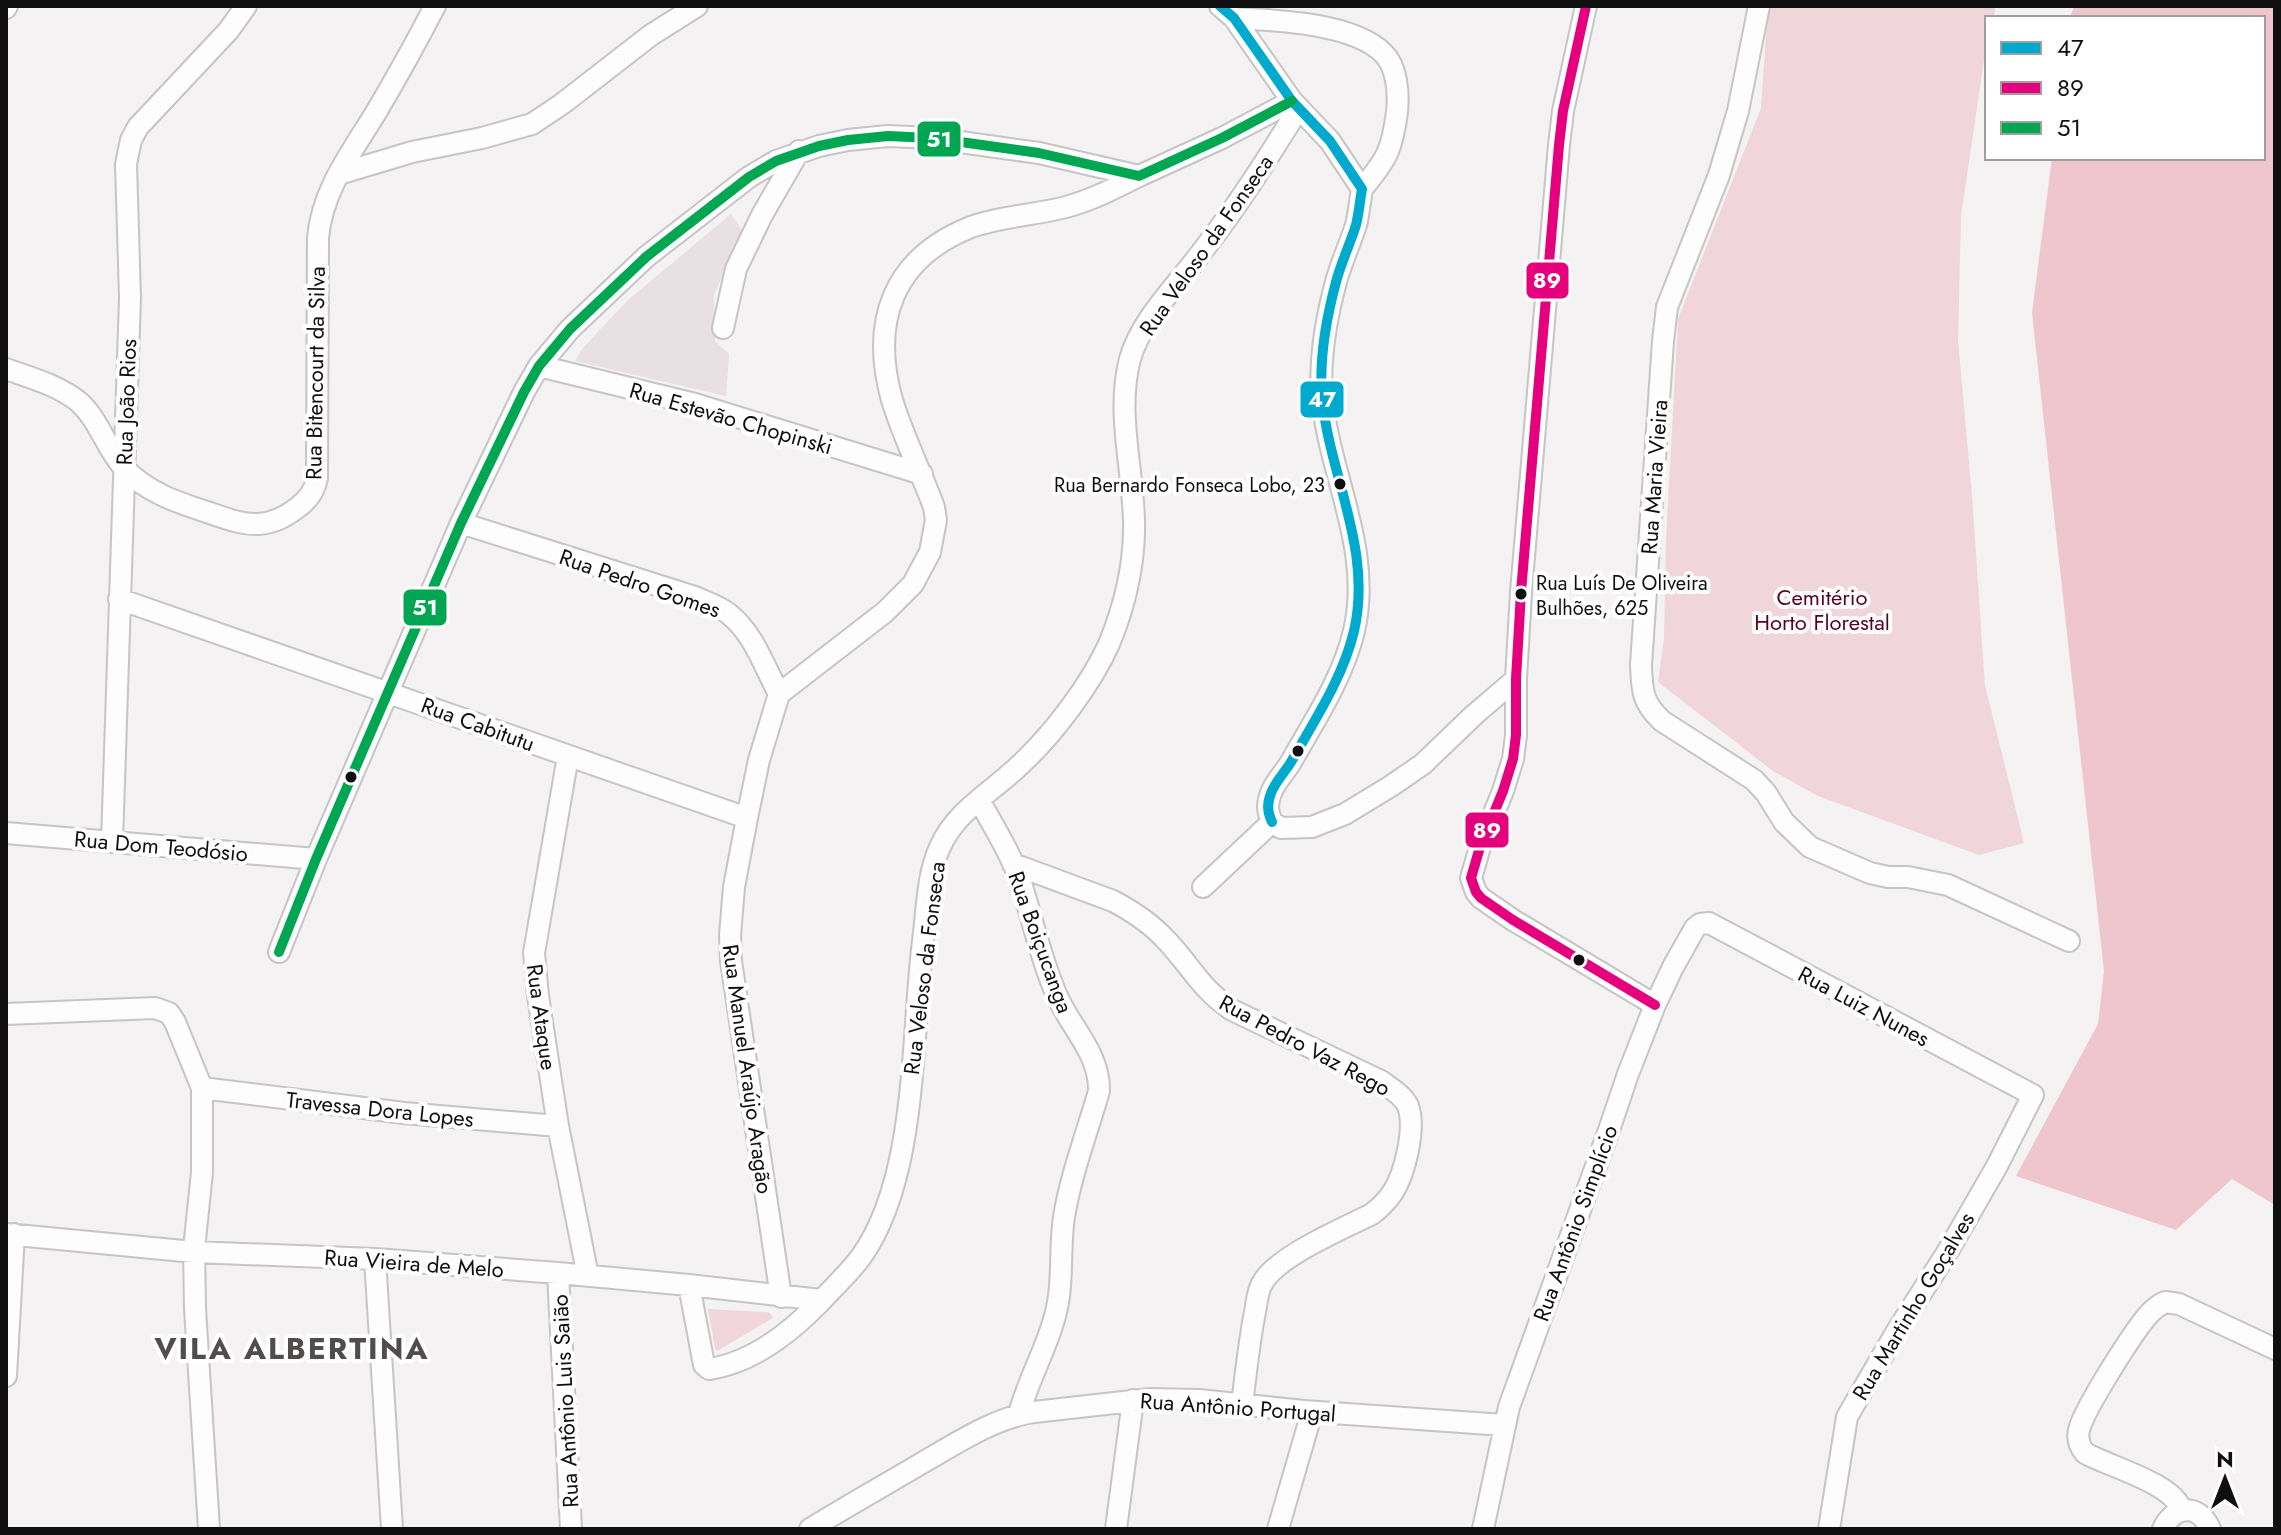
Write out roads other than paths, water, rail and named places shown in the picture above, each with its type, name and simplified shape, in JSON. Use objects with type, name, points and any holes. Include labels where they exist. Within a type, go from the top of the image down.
[{"type":"street","name":"Rua João Rios","points":[[112,842],[130,298],[128,151],[138,127],[229,30],[246,6]]},
{"type":"street","name":"Rua Bitencourt da Silva","points":[[6,369],[56,388],[81,404],[123,467],[143,485],[168,499],[243,523],[257,524],[284,518],[303,504],[312,493],[317,478],[318,238],[323,208],[339,174],[435,6]]},
{"type":"street","points":[[339,174],[412,152],[532,124],[651,35],[697,6]]},
{"type":"street","points":[[1586,6],[1563,111],[1559,145],[1521,592],[1513,759],[1471,878],[1476,892],[1513,920],[1655,1005]]},
{"type":"street","name":"Rua Maria Vieira","points":[[1759,6],[1738,111],[1719,175],[1667,307],[1641,665],[1644,699],[1662,721],[1754,780],[1784,822],[1810,847],[1870,873],[1948,885],[2069,941]]},
{"type":"street","points":[[1227,12],[1338,30],[1367,41],[1392,64],[1398,102],[1394,136],[1384,163],[1362,189],[1357,222],[1337,279],[1324,331],[1322,397],[1352,523],[1356,555],[1358,595],[1354,630],[1330,693],[1287,769],[1272,789],[1267,811],[1272,822],[1281,828],[1312,827],[1345,814],[1423,764],[1516,679]]},
{"type":"street","points":[[1227,12],[1296,104],[1330,141],[1362,189]]},
{"type":"street","points":[[779,694],[885,612],[913,584],[930,552],[936,520],[934,507],[892,400],[884,341],[887,312],[902,280],[918,260],[942,241],[973,227],[1095,198],[1296,104]]},
{"type":"street","name":"Rua Veloso da Fonseca","points":[[689,1285],[704,1365],[709,1369],[755,1353],[796,1326],[862,1255],[890,1199],[901,1159],[933,866],[944,837],[955,822],[1022,764],[1039,745],[1076,699],[1108,645],[1129,580],[1134,537],[1126,423],[1130,360],[1138,340],[1159,307],[1251,184],[1296,104]]},
{"type":"street","points":[[279,952],[461,523],[511,417],[539,366],[570,329],[623,277],[749,177],[799,151],[848,140],[888,136],[932,138],[1039,153],[1139,176]]},
{"type":"street","points":[[723,328],[736,269],[762,215],[799,151]]},
{"type":"street","name":"Rua Estevão Chopinski","points":[[539,366],[695,404],[922,474]]},
{"type":"street","name":"Rua Pedro Gomes","points":[[461,523],[695,597],[727,612],[755,645],[779,694]]},
{"type":"street","name":"Rua Cabitutu","points":[[119,599],[747,818]]},
{"type":"street","name":"Rua Manuel Araújo Aragão","points":[[779,694],[759,760],[747,818],[734,887],[730,935],[731,961],[781,1297]]},
{"type":"street","name":"Rua Ataque","points":[[568,756],[534,953],[558,1126],[588,1276]]},
{"type":"street","name":"Rua Boiçucanga","points":[[979,800],[1013,864],[1057,998],[1092,1056],[1099,1079],[1099,1091],[1066,1206],[1055,1318],[1019,1414]]},
{"type":"street","points":[[1203,887],[1272,822]]},
{"type":"street","name":"Rua Dom Teodósio","points":[[6,833],[316,859]]},
{"type":"street","name":"Rua Pedro Vaz Rego","points":[[1013,864],[1129,909],[1167,940],[1214,999],[1381,1081],[1400,1095],[1408,1107],[1410,1136],[1406,1159],[1401,1177],[1384,1205],[1286,1260],[1263,1281],[1249,1340],[1242,1404]]},
{"type":"street","name":"Rua Luiz Nunes","points":[[1695,928],[1709,923],[2033,1095]]},
{"type":"street","name":"Rua Antônio Simplício","points":[[1483,1529],[1504,1425],[1628,1074],[1655,1005],[1695,928]]},
{"type":"street","points":[[6,1014],[164,1009],[175,1022],[202,1088],[202,1172],[194,1252],[209,1529]]},
{"type":"street","name":"Travessa Dora Lopes","points":[[202,1088],[404,1113],[558,1126]]},
{"type":"street","name":"Rua Martinho Goçalves","points":[[1829,1529],[1847,1417],[1948,1251],[2033,1095]]},
{"type":"street","points":[[6,1376],[10,1234]]},
{"type":"street","name":"Rua Vieira de Melo","points":[[10,1234],[194,1252],[375,1259],[558,1273],[821,1300]]},
{"type":"street","points":[[375,1259],[392,1529]]},
{"type":"street","name":"Rua Antônio Luis Saião","points":[[558,1273],[571,1529]]},
{"type":"street","points":[[2181,1509],[2172,1494],[2163,1488],[2085,1453],[2078,1441],[2079,1430],[2090,1407],[2141,1323],[2160,1305],[2172,1302],[2275,1349]]},
{"type":"street","points":[[1116,1529],[1133,1400]]},
{"type":"street","name":"Rua Antônio Portugal","points":[[810,1529],[946,1449],[1019,1414],[1133,1400],[1199,1400],[1312,1412],[1504,1425]]},
{"type":"street","points":[[1278,1529],[1312,1412]]},
{"type":"street","points":[[2163,1529],[2171,1515],[2181,1509],[2191,1510],[2202,1517],[2210,1529]]},
{"type":"place","name":"Rua Bernardo Fonseca Lobo, 23","points":[[1340,484]]},
{"type":"place","name":"Rua Luís De Oliveira Bulhões, 625","points":[[1521,594]]},
{"type":"district","name":"VILA ALBERTINA","points":[[292,1349]]},
{"type":"park label","name":"Cemitério Horto Florestal","points":[[1822,610]]}]
